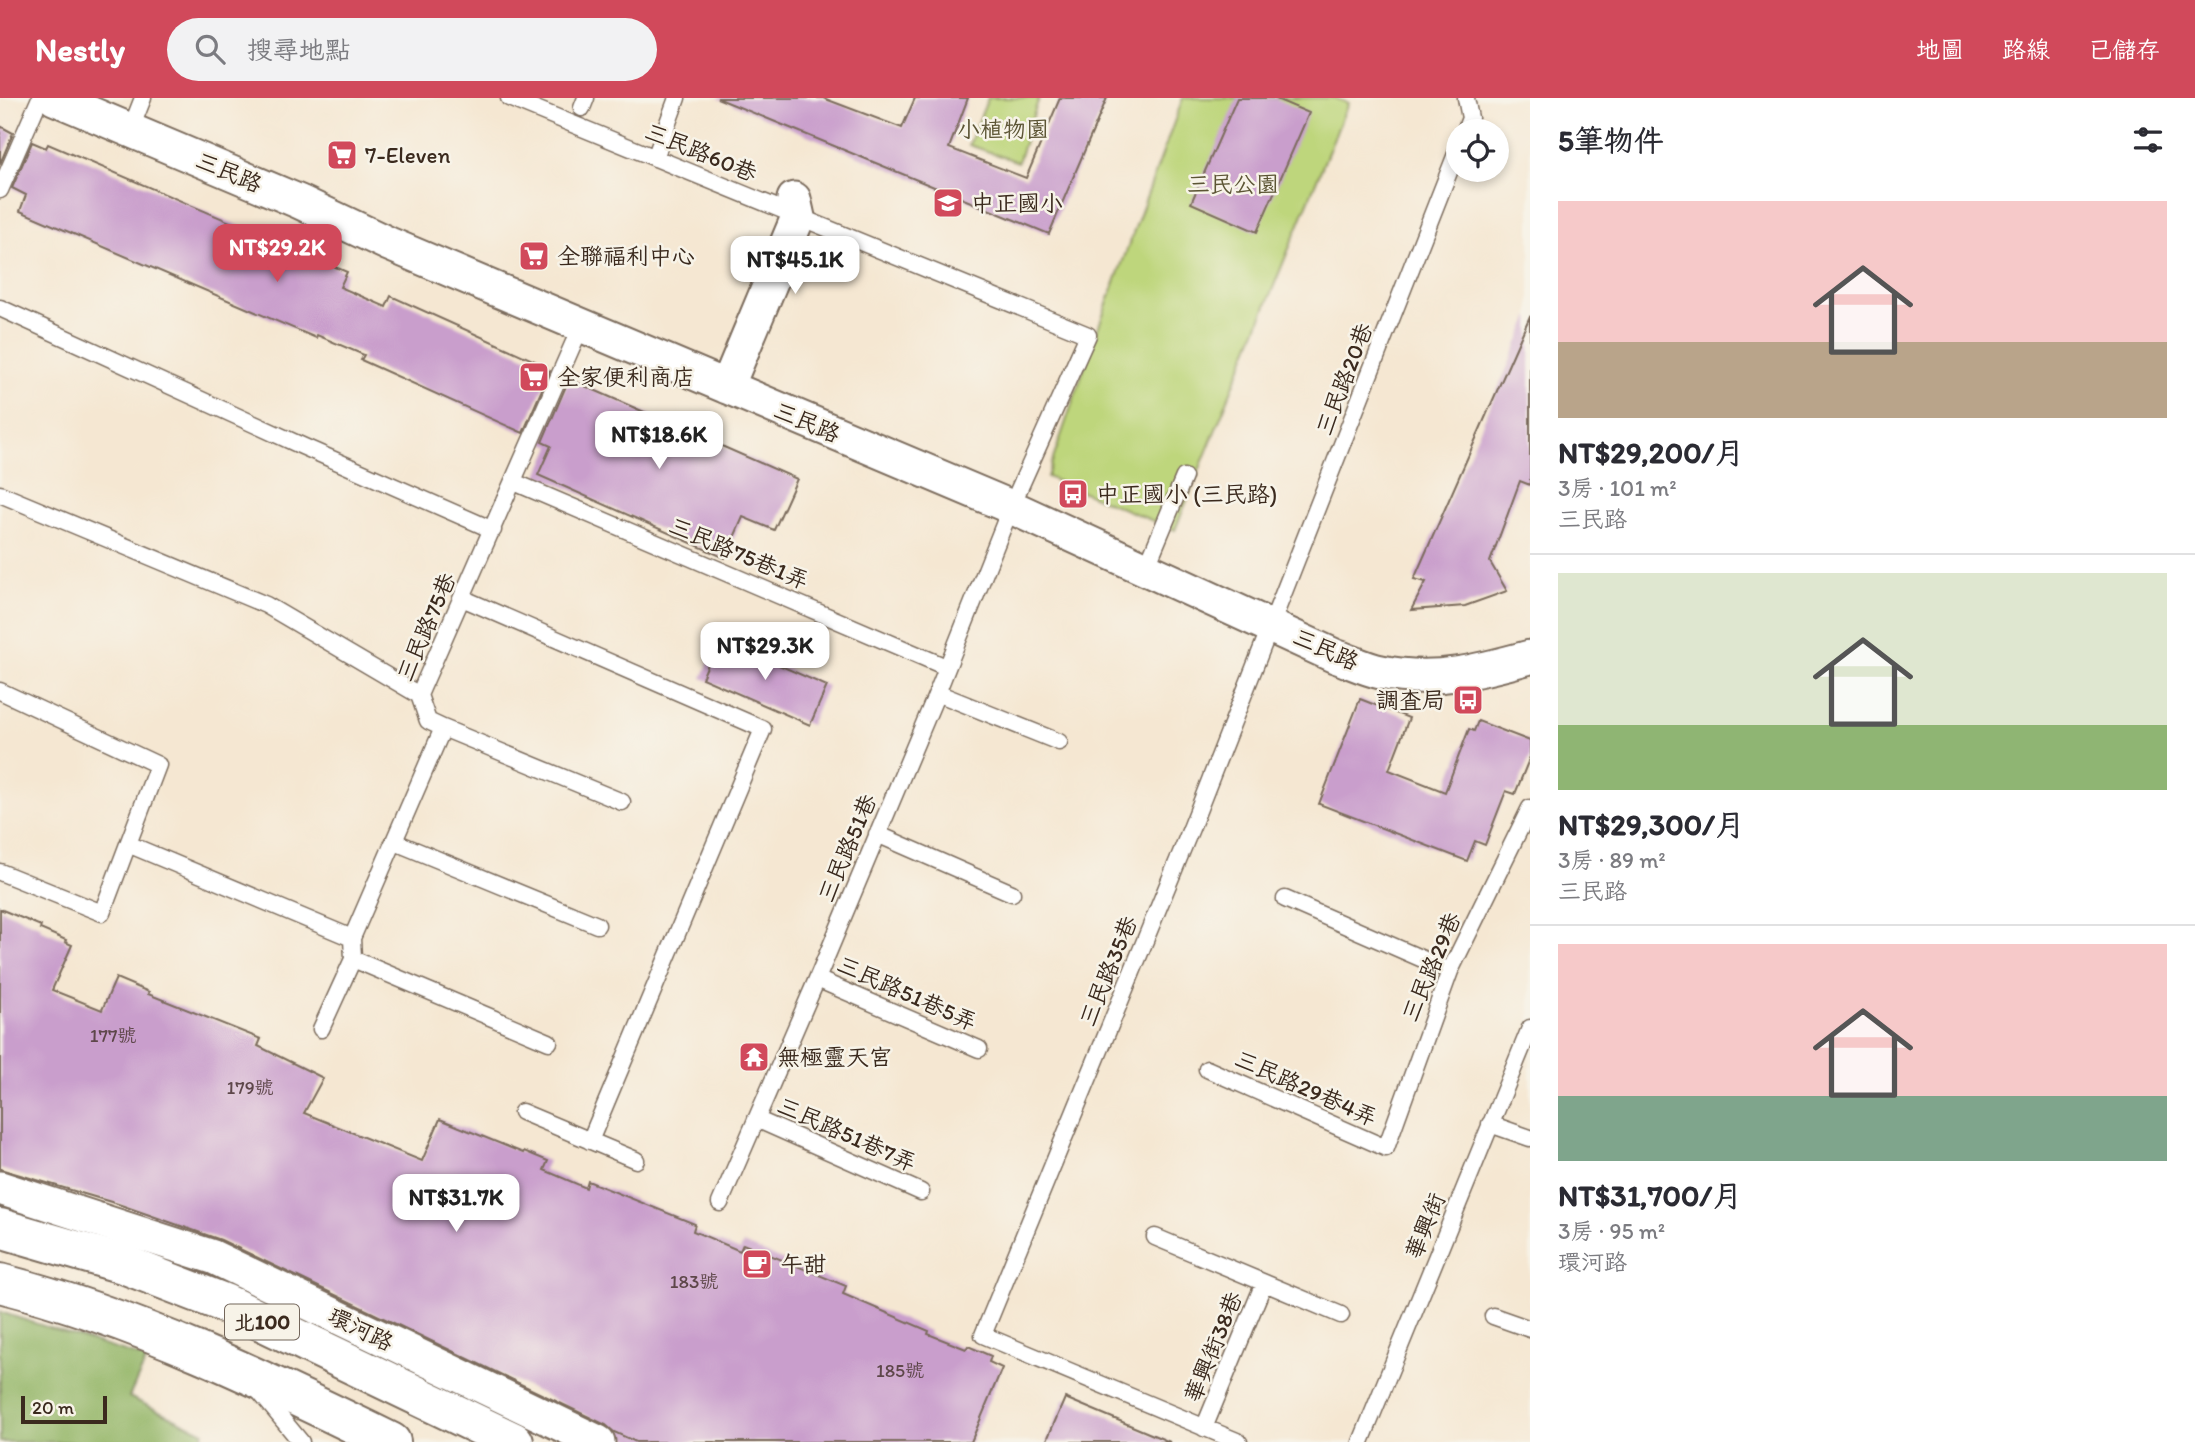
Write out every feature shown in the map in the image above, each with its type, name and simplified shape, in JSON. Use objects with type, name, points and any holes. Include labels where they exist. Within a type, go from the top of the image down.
[{"type":"highway","name":"環河路","points":[[0,1228],[123,1264],[224,1303],[514,1442]]},
{"type":"highway","name":"北100","points":[[0,1283],[43,1294],[241,1369],[391,1442]]},
{"type":"street","name":"三民路","points":[[54,98],[1011,508],[1335,656],[1380,672],[1436,676],[1468,674],[1530,657]]},
{"type":"street","points":[[727,387],[796,208]]},
{"type":"street","name":"環河路","points":[[0,1188],[212,1257],[598,1442]]},
{"type":"lane","points":[[0,190],[40,98]]},
{"type":"lane","points":[[130,131],[143,98]]},
{"type":"lane","name":"三民路60巷","points":[[509,98],[655,158],[796,208],[1088,335],[1011,508]]},
{"type":"lane","points":[[655,158],[677,98]]},
{"type":"lane","points":[[1466,98],[1470,119]]},
{"type":"lane","name":"三民路20巷","points":[[1272,625],[1446,180]]},
{"type":"lane","points":[[0,308],[492,530]]},
{"type":"lane","name":"三民路75巷","points":[[443,728],[428,721],[419,695],[581,326]]},
{"type":"lane","points":[[1146,568],[1184,477]]},
{"type":"lane","name":"三民路75巷1弄","points":[[513,482],[946,667]]},
{"type":"lane","points":[[0,494],[266,605],[419,695]]},
{"type":"lane","name":"三民路51巷","points":[[719,1203],[817,979],[1011,508]]},
{"type":"lane","points":[[462,598],[763,729],[590,1141]]},
{"type":"lane","name":"三民路35巷","points":[[1205,1428],[983,1335],[1272,625]]},
{"type":"lane","points":[[0,691],[158,765],[102,913],[0,872]]},
{"type":"lane","points":[[937,693],[1059,743]]},
{"type":"lane","points":[[321,1029],[353,959],[352,938],[443,728],[622,802]]},
{"type":"lane","name":"三民路29巷","points":[[1387,1148],[1450,971],[1530,808]]},
{"type":"lane","points":[[877,834],[1012,893]]},
{"type":"lane","points":[[395,842],[597,925]]},
{"type":"lane","points":[[128,844],[352,938]]},
{"type":"lane","points":[[1285,899],[1450,971]]},
{"type":"lane","points":[[353,959],[549,1042]]},
{"type":"lane","name":"三民路51巷5弄","points":[[817,979],[979,1049]]},
{"type":"lane","name":"華興街","points":[[1361,1442],[1530,1028]]},
{"type":"lane","name":"三民路29巷4弄","points":[[1207,1069],[1387,1148]]},
{"type":"lane","points":[[522,1112],[636,1160]]},
{"type":"lane","name":"三民路51巷7弄","points":[[755,1119],[921,1192]]},
{"type":"lane","points":[[1490,1124],[1530,1138]]},
{"type":"lane","name":"華興街38巷","points":[[1155,1237],[1341,1315]]},
{"type":"lane","name":"華興街38巷","points":[[1205,1428],[1264,1283]]},
{"type":"lane","points":[[1493,1315],[1530,1329]]},
{"type":"lane","points":[[241,1369],[301,1442]]},
{"type":"lane","points":[[1205,1428],[1239,1442]]},
{"type":"green space","name":"小植物園","points":[[988,98],[1039,98],[1018,162],[969,145]]},
{"type":"green space","name":"三民公園","points":[[1183,98],[1334,98],[1348,103],[1175,530],[1047,477],[1097,331]]},
{"type":"green space","points":[[0,1312],[147,1359],[129,1397],[204,1432],[201,1442],[0,1442]]},
{"type":"building","points":[[717,98],[823,98],[902,128],[915,98],[968,98],[949,148],[1026,178],[1060,98],[1107,98],[1049,234]]},
{"type":"building","points":[[1237,98],[1274,98],[1309,113],[1257,232],[1191,203]]},
{"type":"building","points":[[0,126],[13,133],[0,164]]},
{"type":"building","points":[[32,142],[46,148],[48,144],[347,272],[340,287],[386,307],[391,296],[546,366],[545,369],[550,371],[523,433],[361,360],[364,355],[317,335],[316,338],[20,211],[26,195],[12,188]]},
{"type":"building","points":[[1530,316],[1530,485],[1520,481],[1490,562],[1507,591],[1465,606],[1411,610],[1426,582],[1414,579]]},
{"type":"building","points":[[569,379],[797,479],[774,530],[743,517],[725,558],[538,475],[551,446],[542,442]]},
{"type":"building","points":[[719,639],[827,686],[810,725],[702,678]]},
{"type":"building","points":[[1360,699],[1409,718],[1389,770],[1445,792],[1469,729],[1474,731],[1478,721],[1530,741],[1530,757],[1515,794],[1506,791],[1485,845],[1475,841],[1467,861],[1319,804]]},
{"type":"building","points":[[0,909],[41,926],[40,929],[72,945],[52,990],[102,1010],[116,978],[149,992],[148,994],[261,1039],[258,1046],[323,1078],[304,1113],[422,1161],[440,1119],[548,1161],[544,1170],[586,1188],[588,1181],[695,1224],[693,1231],[740,1251],[743,1244],[846,1286],[843,1294],[929,1331],[928,1334],[991,1356],[989,1362],[1002,1368],[971,1442],[636,1442],[614,1432],[606,1425],[221,1240],[118,1204],[0,1169]]},
{"type":"building","points":[[1065,1398],[1170,1442],[1046,1442]]},
{"type":"place","name":"7-Eleven","points":[[342,155]]},
{"type":"place","name":"中正國小","points":[[948,203]]},
{"type":"place","name":"全聯福利中心","points":[[534,256]]},
{"type":"place","name":"全家便利商店","points":[[534,377]]},
{"type":"place","name":"中正國小 (三民路)","points":[[1073,494]]},
{"type":"place","name":"調查局","points":[[1468,700]]},
{"type":"place","name":"無極靈天宮","points":[[754,1057]]},
{"type":"place","name":"午甜","points":[[757,1264]]}]
